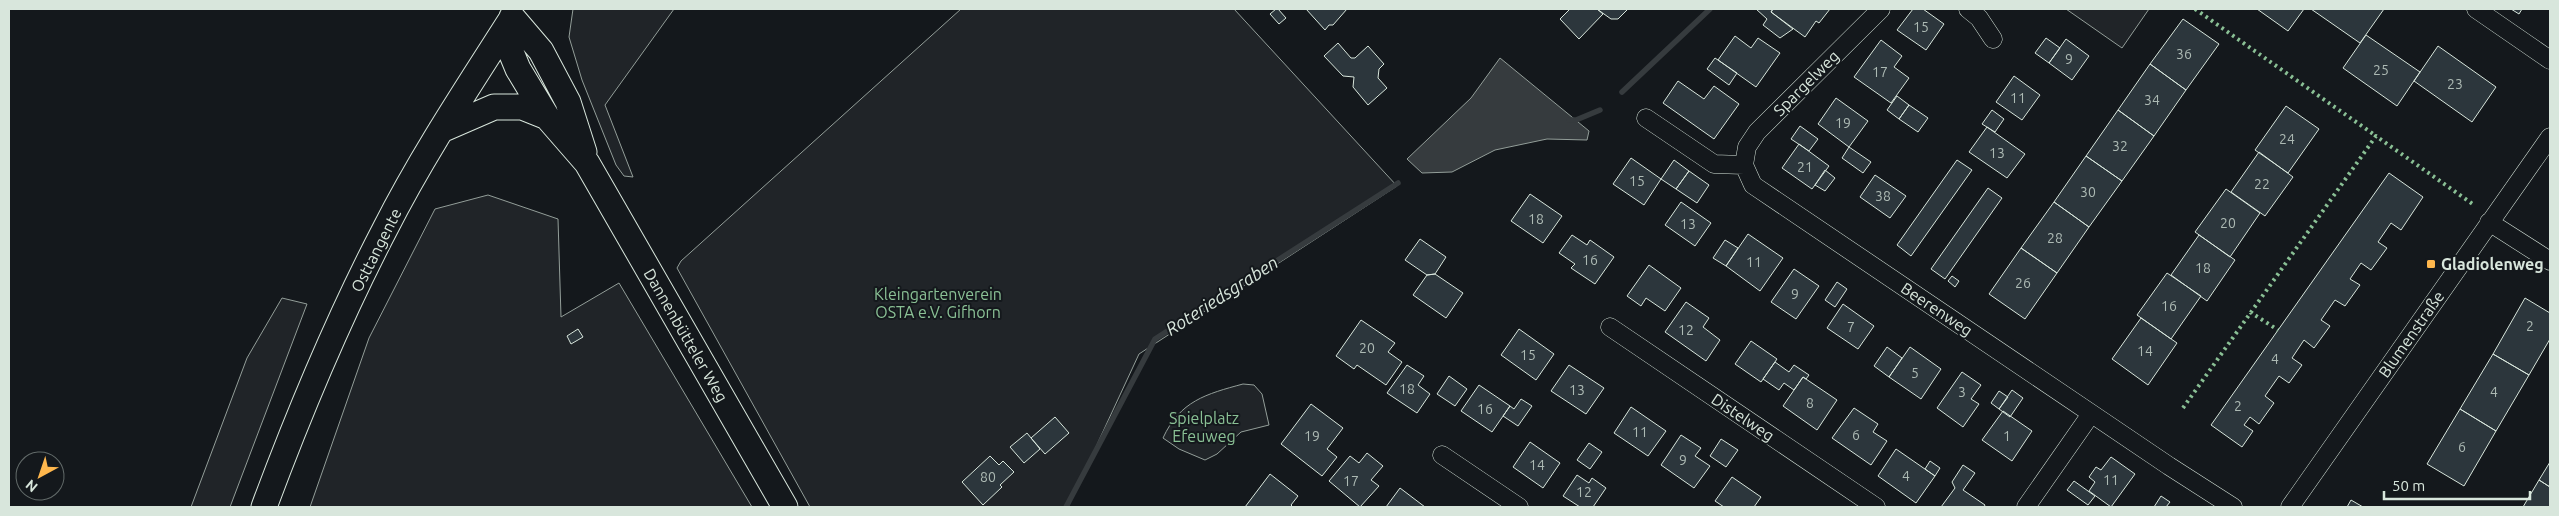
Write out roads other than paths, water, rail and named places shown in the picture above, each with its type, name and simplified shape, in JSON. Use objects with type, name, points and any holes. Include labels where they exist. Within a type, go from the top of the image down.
[{"type":"street","name":"Spargelweg","points":[[1744,165],[1747,147],[1757,132],[1881,9]]},
{"type":"street","points":[[1968,9],[1979,18],[1993,39]]},
{"type":"street","points":[[2476,9],[2550,60]]},
{"type":"street","name":"Dannenbütteler Weg","points":[[511,12],[511,52],[518,69],[547,117],[587,163],[785,507]]},
{"type":"street","name":"Dannenbütteler Weg","points":[[511,12],[537,44],[568,102],[587,163]]},
{"type":"street","name":"Osttangente","points":[[264,507],[306,399],[385,229],[511,12]]},
{"type":"street","name":"Dannenbütteler Weg","points":[[441,130],[494,107],[522,107],[547,117]]},
{"type":"street","points":[[1646,118],[1714,164],[1744,165]]},
{"type":"street","name":"Blumenstraße","points":[[2290,507],[2550,137]]},
{"type":"street","name":"Beerenweg","points":[[1744,165],[1752,186],[2233,507]]},
{"type":"street","points":[[2489,222],[2550,261]]},
{"type":"street","name":"Distelweg","points":[[1610,327],[1876,507]]},
{"type":"street","points":[[2026,507],[2091,414]]},
{"type":"street","points":[[1442,455],[1519,507]]},
{"type":"waterway","name":"Roteriedsgraben","points":[[1622,92],[1710,9]]},
{"type":"waterway","name":"Roteriedsgraben","points":[[1569,120],[1576,120],[1600,110]]},
{"type":"waterway","name":"Roteriedsgraben","points":[[1066,507],[1155,339],[1398,183]]},
{"type":"place","name":"Gladiolenweg","points":[[2431,264]]},
{"type":"park label","name":"Kleingartenverein OSTA e.V. Gifhorn","points":[[938,303]]},
{"type":"park label","name":"Spielplatz Efeuweg","points":[[1204,427]]}]
